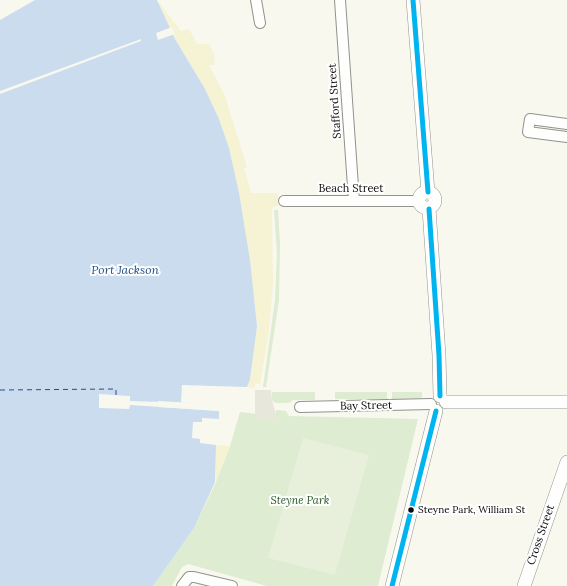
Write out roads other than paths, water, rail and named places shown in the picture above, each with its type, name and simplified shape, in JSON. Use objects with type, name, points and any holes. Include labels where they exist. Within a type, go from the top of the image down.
[{"type":"street","points":[[256,0],[260,23]]},
{"type":"street","name":"Stafford Street","points":[[340,0],[354,201]]},
{"type":"street","points":[[392,586],[438,403],[439,355],[425,201],[413,0]]},
{"type":"street","points":[[567,124],[530,119],[528,132],[567,137]]},
{"type":"street","points":[[552,135],[554,122]]},
{"type":"street","name":"Beach Street","points":[[284,201],[425,201]]},
{"type":"street","name":"Bay Street","points":[[300,407],[438,403],[567,402]]},
{"type":"street","name":"Cross Street","points":[[524,586],[567,462]]},
{"type":"street","points":[[182,586],[189,577],[232,586]]},
{"type":"water","name":"Port Jackson","points":[[35,0],[157,0],[175,39],[205,89],[219,119],[229,148],[239,193],[250,260],[257,326],[250,379],[247,387],[182,385],[181,402],[192,403],[158,401],[158,407],[219,411],[219,419],[202,418],[202,422],[193,422],[192,438],[200,439],[200,443],[216,445],[215,482],[194,528],[153,586],[0,586],[0,20]]},
{"type":"place","name":"Steyne Park, William St","points":[[411,510]]},
{"type":"park label","name":"Steyne Park","points":[[300,501]]}]
